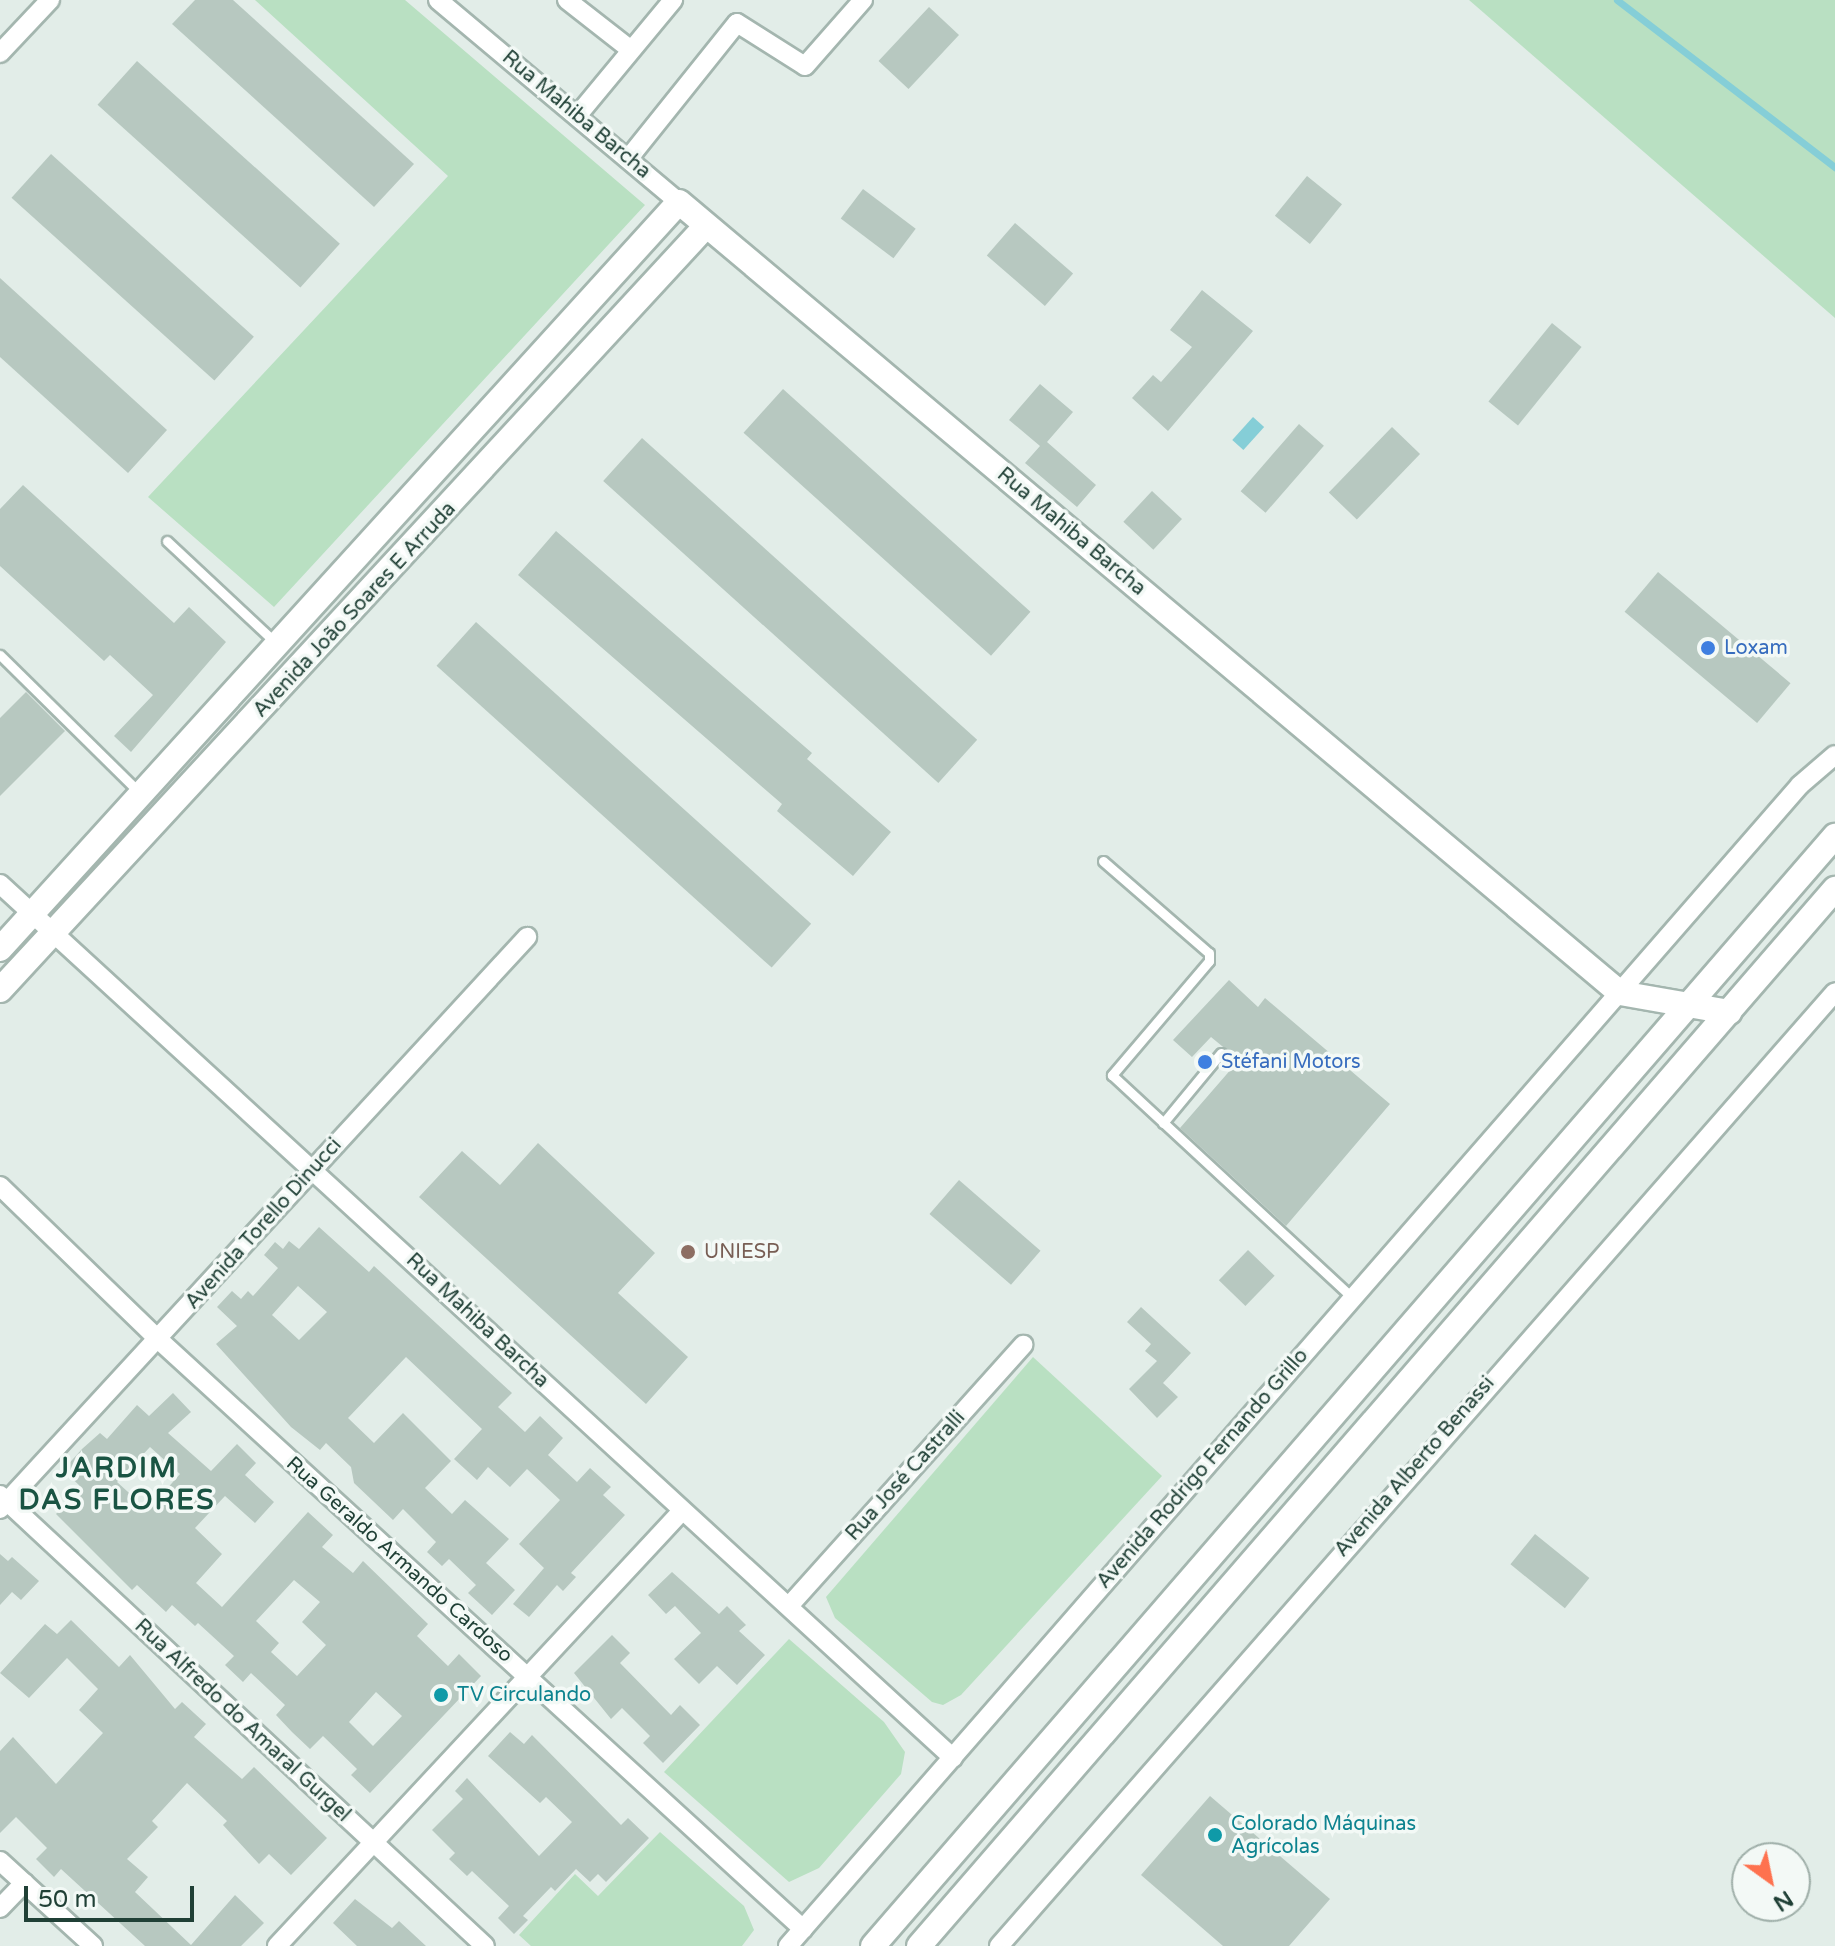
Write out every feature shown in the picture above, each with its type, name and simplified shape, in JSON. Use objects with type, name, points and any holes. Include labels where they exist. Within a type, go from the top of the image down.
[{"type":"street","points":[[0,53],[50,0]]},
{"type":"street","name":"Rua Mahiba Barcha","points":[[438,0],[1620,993],[1686,1008],[1729,1012]]},
{"type":"street","points":[[567,0],[631,50]]},
{"type":"street","points":[[577,116],[673,0]]},
{"type":"street","points":[[628,159],[737,23],[805,66],[863,0]]},
{"type":"street","name":"Avenida João Soares E Arruda","points":[[0,949],[679,202]]},
{"type":"street","name":"Avenida João Soares E Arruda","points":[[0,990],[706,226]]},
{"type":"street","points":[[538,357],[565,382]]},
{"type":"street","name":"Avenida Rodrigo Fernando Grillo","points":[[788,1946],[953,1758],[1185,1484],[1354,1299],[1800,785],[1835,755]]},
{"type":"street","points":[[142,795],[164,815]]},
{"type":"street","points":[[873,1946],[1835,836]]},
{"type":"street","points":[[71,873],[92,892]]},
{"type":"street","name":"Rua Mahiba Barcha","points":[[0,884],[953,1758]]},
{"type":"street","points":[[919,1946],[1835,889]]},
{"type":"street","name":"Avenida Torello Dinucci","points":[[2,1502],[159,1340],[527,937]]},
{"type":"street","name":"Avenida Alberto Benassi","points":[[999,1946],[1832,999]]},
{"type":"street","name":"Rua Geraldo Armando Cardoso","points":[[0,1186],[159,1340],[803,1929]]},
{"type":"street","name":"Rua José Castralli","points":[[789,1606],[1023,1345]]},
{"type":"street","name":"Rua Alfredo do Amaral Gurgel","points":[[2,1502],[485,1946]]},
{"type":"street","points":[[277,1946],[682,1511]]},
{"type":"street","points":[[0,1861],[93,1946]]},
{"type":"street","points":[[0,1908],[24,1883]]},
{"type":"lane","points":[[167,541],[277,645]]},
{"type":"lane","points":[[0,655],[142,795]]},
{"type":"lane","points":[[1103,861],[1209,953],[1209,961],[1112,1075],[1354,1299]]},
{"type":"lane","points":[[1163,1123],[1221,1053]]},
{"type":"green space","points":[[255,0],[405,0],[645,205],[274,607],[148,497],[448,176]]},
{"type":"green space","points":[[1469,0],[1835,0],[1835,318]]},
{"type":"green space","points":[[1033,1357],[1162,1476],[961,1695],[943,1705],[932,1702],[835,1618],[826,1597]]},
{"type":"green space","points":[[789,1639],[884,1722],[905,1752],[901,1774],[819,1868],[789,1882],[664,1772]]},
{"type":"green space","points":[[660,1832],[744,1906],[754,1930],[742,1946],[531,1946],[519,1935],[575,1874],[598,1896]]},
{"type":"water","points":[[1253,417],[1264,427],[1243,450],[1232,440]]},
{"type":"building","points":[[195,0],[233,0],[414,164],[374,207],[172,24]]},
{"type":"building","points":[[929,7],[959,35],[909,89],[879,61]]},
{"type":"building","points":[[137,61],[340,244],[300,288],[98,105]]},
{"type":"building","points":[[51,154],[254,337],[214,381],[12,198]]},
{"type":"building","points":[[1307,176],[1342,204],[1310,244],[1275,216]]},
{"type":"building","points":[[863,189],[916,229],[893,258],[841,219]]},
{"type":"building","points":[[1015,223],[1073,274],[1045,306],[987,255]]},
{"type":"building","points":[[0,278],[167,430],[128,473],[0,357]]},
{"type":"building","points":[[1202,290],[1253,331],[1168,431],[1132,398],[1153,375],[1161,382],[1192,347],[1170,330]]},
{"type":"building","points":[[1552,323],[1582,347],[1518,425],[1488,401]]},
{"type":"building","points":[[1040,384],[1073,412],[1047,442],[1096,485],[1077,507],[1025,463],[1040,446],[1009,420]]},
{"type":"building","points":[[783,389],[1030,612],[991,656],[744,433]]},
{"type":"building","points":[[1299,424],[1324,446],[1266,513],[1241,491]]},
{"type":"building","points":[[1392,427],[1420,454],[1357,520],[1329,492]]},
{"type":"building","points":[[642,438],[977,740],[938,783],[603,481]]},
{"type":"building","points":[[23,485],[174,623],[189,607],[226,642],[131,752],[114,736],[153,695],[110,655],[104,661],[0,566],[0,509]]},
{"type":"building","points":[[1152,491],[1182,519],[1153,550],[1123,522]]},
{"type":"building","points":[[556,531],[812,753],[807,759],[891,832],[853,876],[777,811],[782,804],[518,575]]},
{"type":"building","name":"Loxam","points":[[1658,572],[1791,683],[1757,723],[1625,612]]},
{"type":"building","points":[[476,622],[811,924],[772,968],[437,666]]},
{"type":"building","points":[[26,692],[65,731],[0,796],[0,718]]},
{"type":"building","points":[[1229,980],[1258,1007],[1265,998],[1390,1104],[1286,1226],[1180,1128],[1239,1060],[1211,1037],[1192,1057],[1173,1040]]},
{"type":"building","points":[[538,1143],[655,1253],[618,1293],[688,1357],[646,1404],[419,1197],[462,1151],[500,1185]]},
{"type":"building","points":[[959,1180],[1041,1251],[1011,1285],[929,1214]]},
{"type":"building","points":[[319,1227],[369,1272],[374,1266],[512,1393],[498,1407],[525,1432],[540,1416],[563,1438],[548,1455],[577,1482],[590,1468],[611,1487],[603,1495],[625,1515],[571,1573],[576,1577],[563,1591],[557,1585],[529,1617],[513,1604],[544,1568],[519,1544],[560,1500],[527,1469],[510,1487],[488,1467],[477,1480],[454,1459],[482,1429],[406,1357],[348,1418],[374,1443],[403,1413],[451,1461],[425,1488],[452,1514],[465,1500],[509,1539],[486,1563],[515,1590],[492,1615],[468,1593],[476,1585],[449,1559],[442,1566],[427,1552],[436,1542],[403,1509],[393,1520],[354,1483],[351,1467],[326,1443],[320,1450],[291,1427],[216,1344],[237,1326],[217,1307],[232,1291],[241,1299],[248,1291],[253,1296],[278,1268],[264,1255],[275,1242],[283,1249],[289,1241],[299,1249]],"holes":[[[298,1286],[327,1312],[299,1340],[272,1315]]]},
{"type":"building","points":[[1248,1250],[1275,1276],[1245,1306],[1219,1280]]},
{"type":"building","points":[[1141,1307],[1191,1353],[1163,1383],[1178,1397],[1157,1418],[1129,1389],[1157,1361],[1145,1351],[1151,1344],[1127,1322]]},
{"type":"building","points":[[173,1393],[191,1412],[168,1433],[211,1471],[237,1444],[256,1463],[245,1475],[274,1502],[255,1523],[225,1496],[195,1528],[222,1554],[196,1583],[222,1607],[308,1512],[333,1535],[322,1547],[353,1573],[363,1561],[428,1624],[417,1636],[448,1666],[459,1654],[481,1676],[370,1793],[351,1775],[357,1769],[323,1736],[310,1749],[292,1732],[276,1715],[285,1705],[251,1673],[243,1682],[225,1665],[234,1656],[198,1623],[195,1626],[172,1605],[166,1612],[137,1585],[132,1590],[56,1514],[81,1487],[63,1470],[82,1449],[100,1433],[107,1439],[137,1405],[149,1416]],"holes":[[[150,1447],[180,1474],[148,1510],[117,1482]],[[294,1580],[320,1602],[302,1622],[326,1645],[297,1676],[271,1652],[279,1643],[256,1621]],[[376,1692],[402,1716],[373,1746],[349,1722]]]},
{"type":"building","points":[[1535,1534],[1589,1578],[1565,1608],[1510,1564]]},
{"type":"building","points":[[0,1554],[8,1561],[12,1557],[39,1581],[21,1600],[12,1592],[0,1605]]},
{"type":"building","points":[[672,1572],[719,1614],[727,1606],[746,1625],[739,1631],[765,1655],[737,1685],[717,1666],[699,1684],[674,1659],[701,1633],[675,1606],[666,1614],[648,1595]]},
{"type":"building","points":[[71,1620],[119,1667],[130,1655],[175,1709],[182,1702],[206,1724],[194,1737],[242,1779],[254,1767],[327,1838],[291,1875],[269,1854],[259,1864],[223,1825],[227,1821],[187,1783],[152,1821],[158,1827],[127,1859],[148,1877],[135,1892],[191,1945],[235,1895],[264,1923],[241,1946],[145,1946],[61,1869],[54,1877],[36,1859],[47,1848],[16,1817],[0,1833],[0,1751],[13,1737],[56,1784],[103,1733],[79,1710],[98,1689],[67,1658],[29,1698],[0,1673],[45,1624],[57,1634]]},
{"type":"building","points":[[612,1635],[630,1653],[620,1663],[671,1715],[680,1705],[700,1725],[663,1763],[643,1743],[650,1736],[622,1708],[611,1719],[574,1673]]},
{"type":"building","points":[[510,1732],[524,1744],[532,1735],[621,1825],[628,1818],[649,1838],[606,1882],[598,1874],[590,1882],[576,1869],[555,1891],[551,1887],[523,1916],[528,1920],[514,1934],[498,1918],[509,1906],[472,1871],[467,1876],[449,1859],[455,1853],[432,1830],[463,1799],[455,1791],[467,1778],[539,1856],[572,1822],[546,1797],[540,1803],[488,1756]]},
{"type":"building","name":"Colorado Máquinas Agrícolas","points":[[1210,1796],[1330,1899],[1289,1946],[1223,1946],[1141,1875]]},
{"type":"building","points":[[355,1899],[392,1928],[399,1921],[426,1946],[357,1946],[333,1923]]},
{"type":"waterway","points":[[1617,0],[1835,167]]},
{"type":"place","name":"Loxam","points":[[1708,648]]},
{"type":"place","name":"Stéfani Motors","points":[[1205,1062]]},
{"type":"place","name":"UNIESP","points":[[688,1252]]},
{"type":"place","name":"TV Circulando","points":[[441,1695]]},
{"type":"place","name":"Colorado Máquinas Agrícolas","points":[[1215,1835]]},
{"type":"district","name":"JARDIM DAS FLORES","points":[[117,1484]]}]
